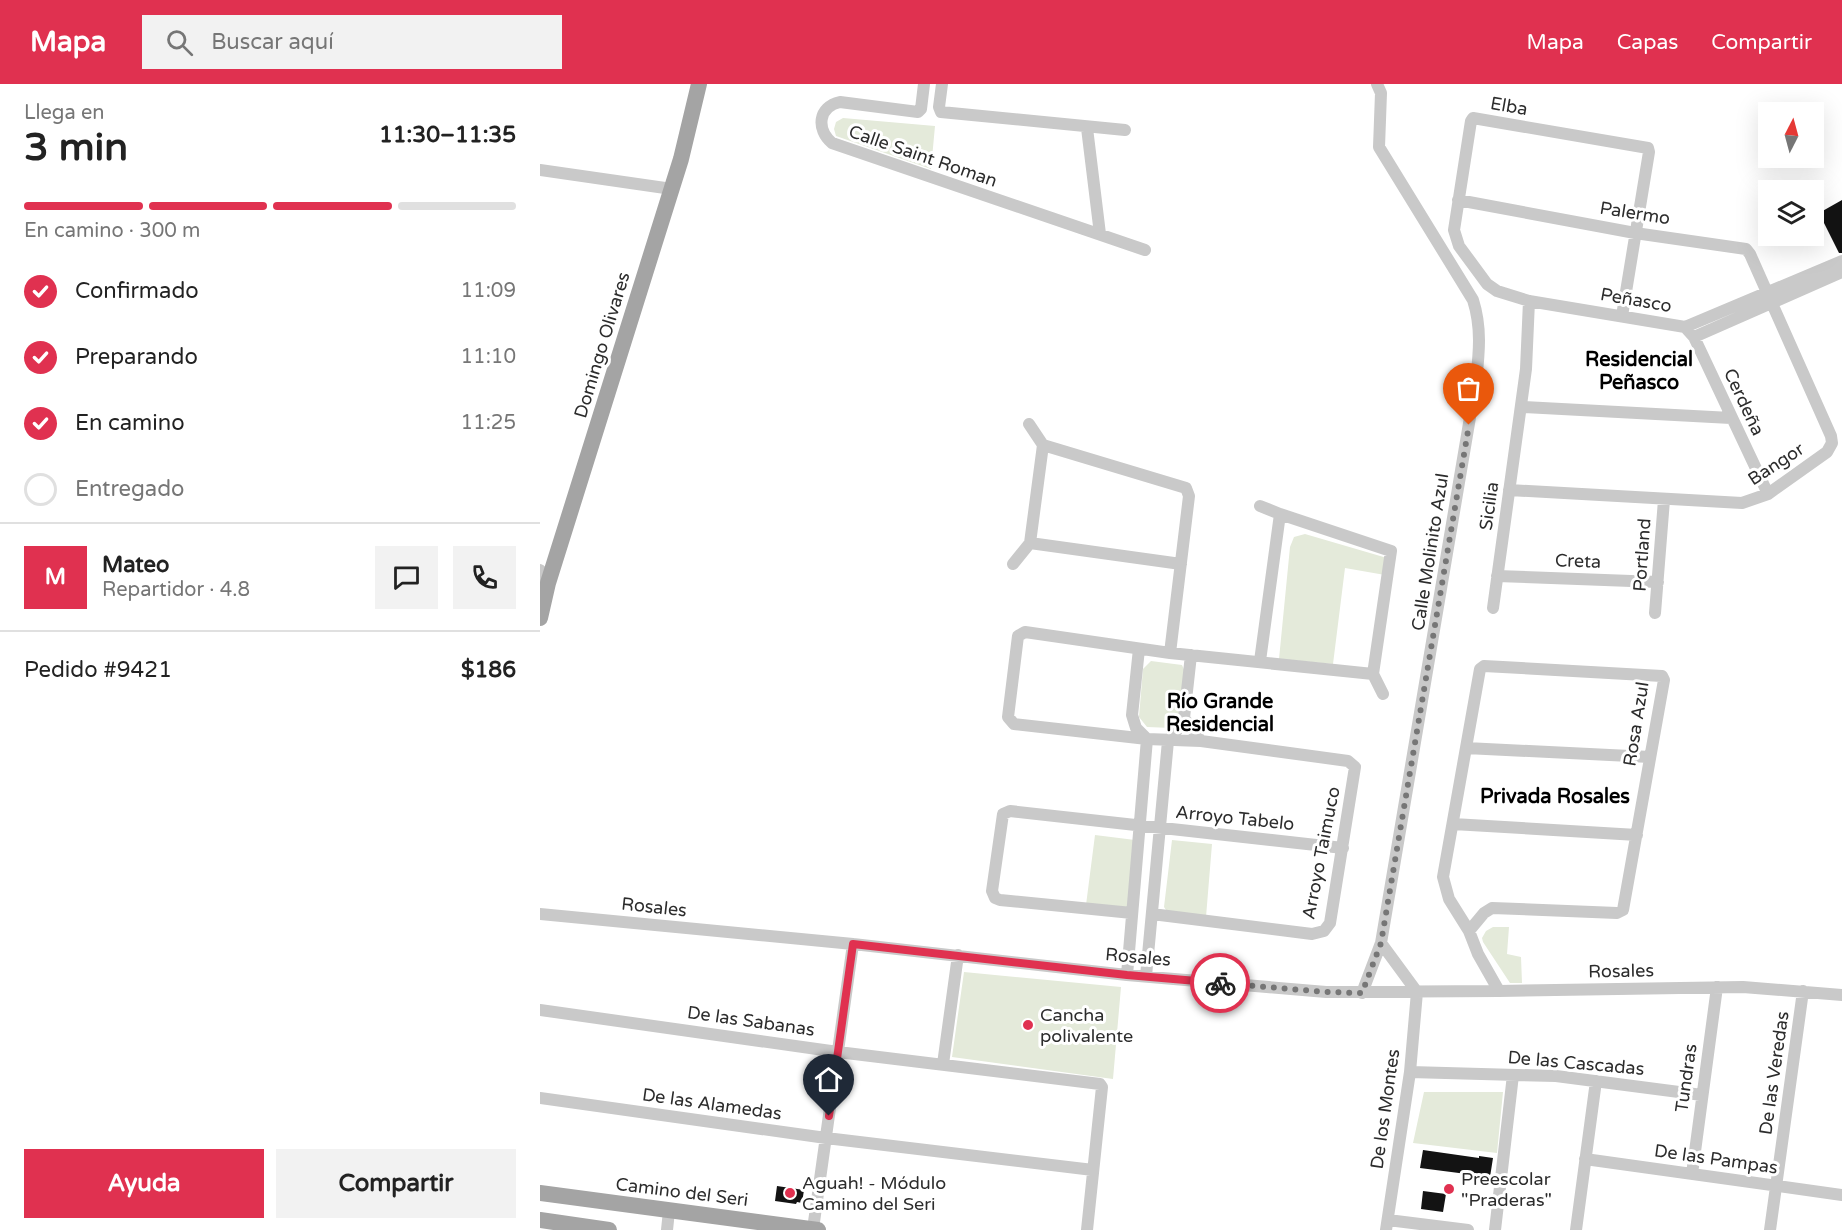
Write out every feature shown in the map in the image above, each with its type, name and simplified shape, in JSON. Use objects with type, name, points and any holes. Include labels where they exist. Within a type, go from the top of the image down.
[{"type":"main road","name":"Domingo Olivares","points":[[540,618],[544,577],[672,189],[699,84]]},
{"type":"main road","name":"Camino del Seri","points":[[540,1193],[818,1230]]},
{"type":"main road","points":[[540,1220],[609,1230]]},
{"type":"street","name":"Calle Saint Roman","points":[[924,84],[921,109],[918,112],[840,102],[834,104],[826,110],[821,130],[824,137],[832,143],[1144,250]]},
{"type":"street","points":[[942,84],[939,107],[941,112],[1125,130]]},
{"type":"street","name":"Calle Molinito Azul","points":[[1362,993],[1381,943],[1476,382],[1480,332],[1473,300],[1379,147],[1381,93],[1377,84]]},
{"type":"street","name":"Elba","points":[[1487,284],[1455,237],[1454,230],[1473,118],[1645,146],[1649,152],[1635,233]]},
{"type":"street","points":[[1087,128],[1100,234]]},
{"type":"street","points":[[540,170],[672,189]]},
{"type":"street","name":"Palermo","points":[[1458,201],[1635,233],[1746,249],[1769,297]]},
{"type":"street","points":[[1622,315],[1635,233]]},
{"type":"street","name":"Peñasco","points":[[1694,337],[1842,261]]},
{"type":"street","name":"Peñasco","points":[[1487,284],[1497,291],[1529,301],[1685,327],[1842,272]]},
{"type":"street","name":"Bangor","points":[[1509,490],[1742,503],[1768,494],[1827,452],[1832,443],[1831,436],[1769,297]]},
{"type":"street","name":"Sicilia","points":[[1493,608],[1522,407],[1528,353],[1529,301]]},
{"type":"street","name":"Cerdeña","points":[[1685,327],[1694,337],[1768,494]]},
{"type":"street","points":[[1522,407],[1731,418]]},
{"type":"street","points":[[1029,424],[1043,445],[1186,488],[1189,496],[1170,653]]},
{"type":"street","points":[[1013,564],[1030,543],[1043,445]]},
{"type":"street","name":"Portland","points":[[1655,613],[1664,500]]},
{"type":"street","points":[[1260,506],[1394,547],[1373,674],[1383,694]]},
{"type":"street","points":[[1260,662],[1280,514]]},
{"type":"street","points":[[1030,543],[1181,564]]},
{"type":"street","name":"Creta","points":[[1497,576],[1658,582]]},
{"type":"street","name":"Arroyo Taimuco","points":[[1138,649],[1022,632],[1018,639],[1009,720],[1014,724],[1147,739],[1201,741],[1352,762],[1355,767],[1330,923],[1324,931],[1312,934],[1152,914]]},
{"type":"street","points":[[1127,975],[1147,739],[1136,728],[1132,715],[1138,649],[1373,674]]},
{"type":"street","points":[[1146,976],[1168,741],[1184,718],[1191,655]]},
{"type":"street","name":"Rosa Azul","points":[[1466,747],[1479,671],[1484,666],[1662,676],[1664,681],[1625,907],[1617,913],[1492,908],[1484,913],[1469,931]]},
{"type":"street","points":[[1184,718],[1201,741]]},
{"type":"street","points":[[1499,991],[1478,954],[1469,931],[1449,899],[1443,878],[1466,747],[1650,756]]},
{"type":"street","name":"Arroyo Tabelo","points":[[1132,913],[1000,900],[993,895],[1002,818],[1006,812],[1010,810],[1343,848]]},
{"type":"street","points":[[1453,824],[1637,835]]},
{"type":"street","name":"Rosales","points":[[540,914],[853,944],[1127,975],[1326,992],[1717,987],[1770,988],[1842,996]]},
{"type":"street","points":[[1381,943],[1417,992]]},
{"type":"street","points":[[813,1229],[853,944]]},
{"type":"street","points":[[943,1064],[958,955]]},
{"type":"street","name":"Tundras","points":[[1692,1174],[1717,987]]},
{"type":"street","name":"De las Veredas","points":[[1770,1230],[1803,991]]},
{"type":"street","name":"De los Montes","points":[[1387,1225],[1410,1072],[1417,992]]},
{"type":"street","name":"De las Sabanas","points":[[540,1010],[838,1052],[1100,1084],[1102,1087],[1093,1170]]},
{"type":"street","name":"De las Cascadas","points":[[1410,1072],[1556,1076],[1702,1095]]},
{"type":"street","points":[[1495,1230],[1513,1075]]},
{"type":"street","points":[[1576,1230],[1596,1081]]},
{"type":"street","name":"De las Alamedas","points":[[540,1098],[826,1138],[1093,1170]]},
{"type":"street","name":"De las Pampas","points":[[1585,1159],[1842,1195]]},
{"type":"street","points":[[1087,1230],[1093,1170]]},
{"type":"street","points":[[667,1230],[669,1210]]},
{"type":"street","points":[[1387,1225],[1468,1230]]},
{"type":"green space","points":[[843,118],[935,126],[931,169],[836,136],[834,129],[836,122]]},
{"type":"green space","points":[[1305,534],[1387,558],[1385,575],[1345,568],[1333,664],[1279,659],[1290,547],[1294,537]]},
{"type":"green space","points":[[1151,661],[1182,665],[1186,674],[1181,721],[1172,728],[1147,727],[1139,717],[1143,669]]},
{"type":"green space","points":[[1095,835],[1135,840],[1129,908],[1086,905]]},
{"type":"green space","points":[[1172,840],[1212,844],[1206,917],[1168,913],[1164,907]]},
{"type":"green space","points":[[1493,927],[1509,927],[1507,954],[1521,957],[1522,983],[1510,983],[1483,942],[1482,938],[1486,931]]},
{"type":"green space","points":[[964,972],[1121,987],[1113,1079],[952,1057]]},
{"type":"green space","points":[[1424,1092],[1503,1092],[1497,1153],[1413,1143]]},
{"type":"building","points":[[1842,200],[1842,253],[1839,253],[1824,223],[1824,210]]},
{"type":"building","points":[[1423,1150],[1493,1158],[1490,1177],[1420,1168]]},
{"type":"building","name":"Aguah! - Módulo Camino del Seri","points":[[777,1186],[804,1190],[802,1203],[775,1201]]},
{"type":"building","points":[[1423,1191],[1446,1194],[1443,1212],[1421,1209]]},
{"type":"way so far","points":[[1220,983],[1362,993],[1381,943],[1469,425]]},
{"type":"place","name":"Cancha polivalente","points":[[1028,1025]]},
{"type":"place","name":"Preescolar \"Praderas\"","points":[[1449,1189]]},
{"type":"place","name":"Aguah! - Módulo Camino del Seri","points":[[790,1193]]},
{"type":"district","name":"Residencial Peñasco","points":[[1639,370]]},
{"type":"district","name":"Río Grande Residencial","points":[[1220,712]]},
{"type":"district","name":"Privada Rosales","points":[[1555,796]]},
{"type":"route","points":[[829,1116],[853,944],[1127,975],[1220,983]]}]
